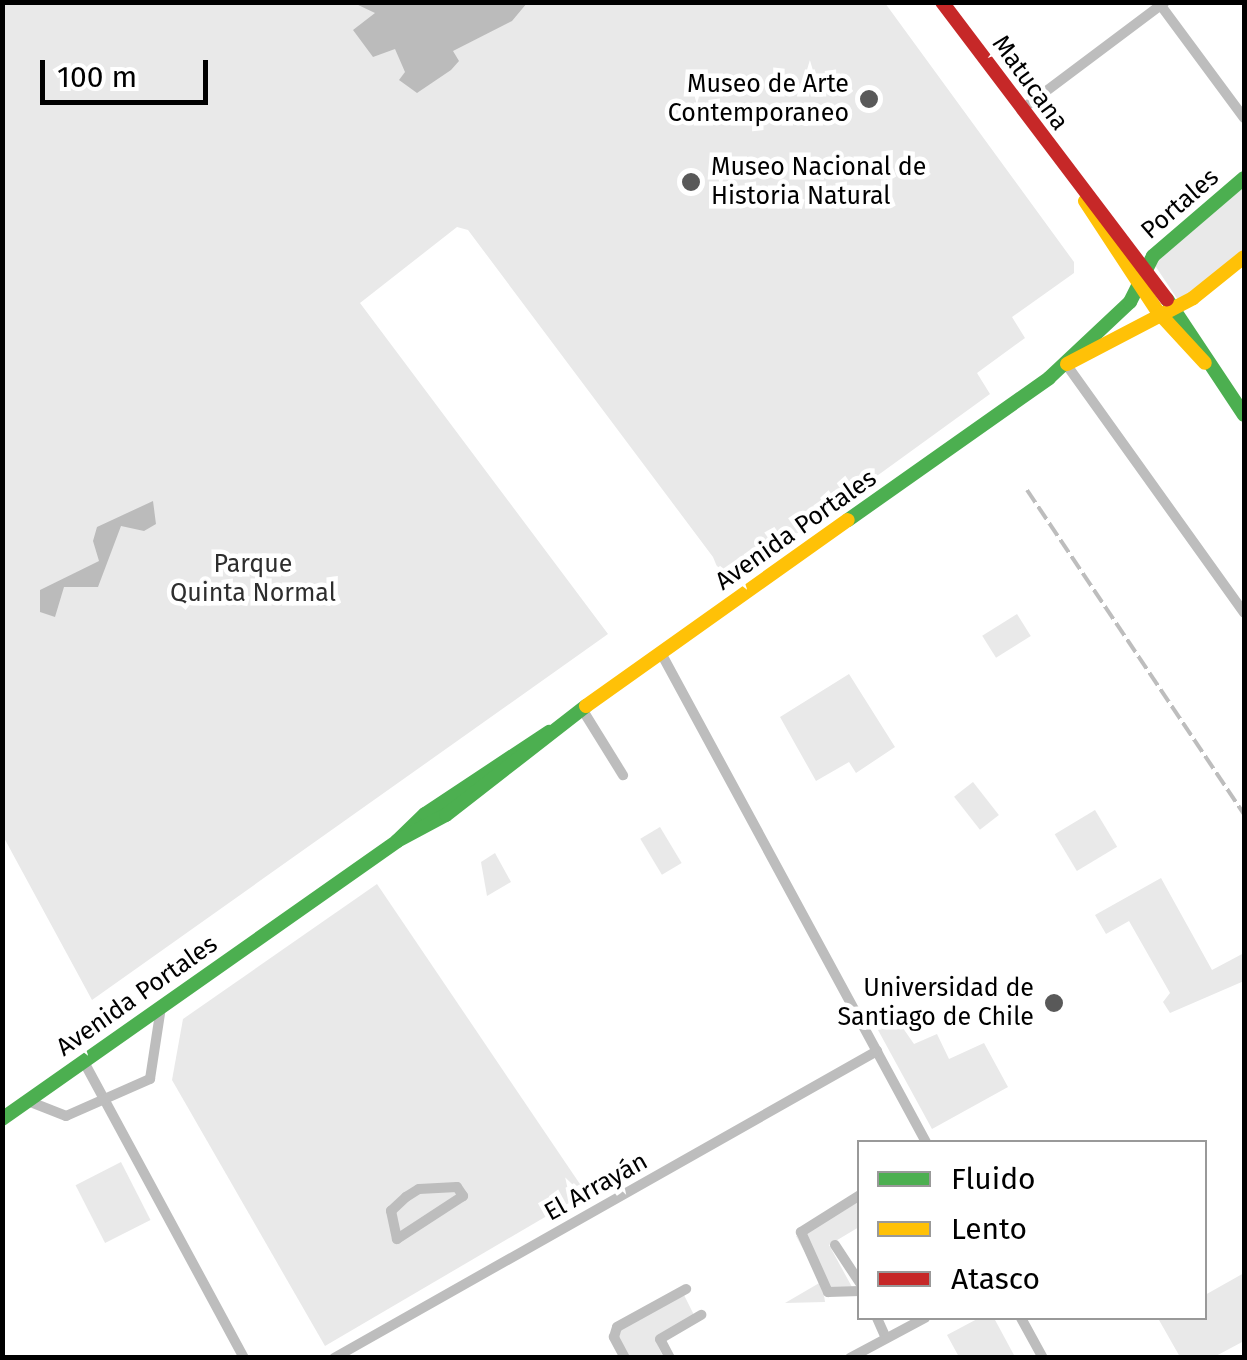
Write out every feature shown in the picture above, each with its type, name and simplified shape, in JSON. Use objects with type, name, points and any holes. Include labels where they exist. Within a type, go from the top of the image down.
[{"type":"main road","name":"Matucana","points":[[942,2],[1081,191],[1145,264],[1244,416]]},
{"type":"main road","name":"Portales","points":[[1145,264],[1244,178]]},
{"type":"main road","name":"Matucana","points":[[1081,191],[1139,286],[1208,366]]},
{"type":"main road","name":"Avenida Portales","points":[[2,1119],[396,842],[446,815],[582,709],[1066,364],[1158,312],[1175,307],[1244,257]]},
{"type":"main road","name":"Avenida Portales","points":[[1066,364],[1139,286],[1145,264]]},
{"type":"street","points":[[1021,110],[1161,4],[1244,118]]},
{"type":"street","points":[[1066,364],[1244,613]]},
{"type":"street","points":[[662,653],[925,1140]]},
{"type":"street","points":[[582,709],[623,775]]},
{"type":"street","points":[[28,1101],[56,1117],[107,1104],[153,1076],[161,1007]]},
{"type":"street","name":"El Arrayán","points":[[334,1358],[877,1051]]},
{"type":"street","points":[[84,1062],[244,1358]]},
{"type":"street","points":[[457,1187],[463,1196],[397,1239],[391,1211],[406,1197],[419,1189],[457,1187]]},
{"type":"street","points":[[857,1197],[801,1232],[828,1292],[857,1287]]},
{"type":"street","points":[[835,1245],[857,1282]]},
{"type":"street","points":[[625,1358],[614,1337],[617,1327],[686,1289]]},
{"type":"street","points":[[670,1358],[660,1338],[701,1315]]},
{"type":"street","points":[[877,1320],[886,1338]]},
{"type":"street","points":[[850,1358],[921,1320]]},
{"type":"street","points":[[1022,1320],[1043,1358]]},
{"type":"street","points":[[871,1346],[878,1358]]},
{"type":"green space","name":"Parque Quinta Normal","points":[[2,3],[885,3],[1074,262],[1074,273],[1012,317],[1025,338],[977,373],[990,394],[725,586],[713,557],[468,230],[457,227],[360,303],[608,634],[92,1000],[3,836]]},
{"type":"green space","points":[[1244,187],[1244,254],[1178,300],[1154,264]]},
{"type":"green space","points":[[1017,614],[1031,636],[996,658],[982,636]]},
{"type":"green space","points":[[849,674],[895,747],[856,773],[849,762],[816,781],[780,717]]},
{"type":"green space","points":[[973,782],[999,815],[980,830],[954,797]]},
{"type":"green space","points":[[1095,810],[1117,847],[1077,871],[1055,834]]},
{"type":"green space","points":[[660,827],[682,863],[662,875],[640,839]]},
{"type":"green space","points":[[495,853],[511,882],[487,896],[481,862]]},
{"type":"green space","points":[[1161,878],[1212,970],[1244,953],[1244,981],[1170,1013],[1163,1002],[1170,993],[1129,921],[1106,934],[1095,915]]},
{"type":"green space","points":[[377,884],[586,1193],[325,1346],[172,1080],[183,1019]]},
{"type":"green space","points":[[896,1018],[914,1044],[937,1034],[949,1059],[984,1043],[1008,1087],[932,1129],[878,1030]]},
{"type":"green space","points":[[121,1162],[151,1220],[105,1243],[76,1185]]},
{"type":"green space","points":[[857,1201],[857,1228],[829,1245],[852,1287],[824,1295],[825,1302],[785,1303],[821,1282],[796,1236]]},
{"type":"green space","points":[[1244,1273],[1244,1341],[1214,1357],[1180,1357],[1159,1320],[1207,1320],[1207,1294]]},
{"type":"green space","points":[[684,1295],[695,1317],[655,1339],[663,1357],[629,1357],[618,1339],[622,1328]]},
{"type":"green space","points":[[975,1320],[995,1320],[1015,1357],[959,1357],[947,1335]]},
{"type":"shaded area","points":[[354,3],[527,3],[512,21],[453,51],[459,61],[417,93],[399,80],[405,72],[395,49],[373,57],[353,30],[375,13]]},
{"type":"shaded area","points":[[153,501],[156,524],[144,531],[121,526],[98,587],[64,587],[55,617],[40,612],[40,590],[99,561],[93,541],[97,527]]},
{"type":"railway","points":[[1027,490],[1244,814]]},
{"type":"traffic: fast","points":[[848,520],[1049,378],[1130,302],[1153,256],[1244,178]]},
{"type":"traffic: fast","points":[[1167,299],[1244,415]]},
{"type":"traffic: fast","points":[[2,1119],[397,841],[446,815],[586,706]]},
{"type":"traffic: fast","points":[[397,841],[425,814],[549,732]]},
{"type":"traffic: slow","points":[[1085,201],[1158,312],[1205,363]]},
{"type":"traffic: slow","points":[[1067,364],[1193,298],[1244,257]]},
{"type":"traffic: slow","points":[[586,706],[848,520]]},
{"type":"traffic: jam","points":[[942,2],[1167,299]]},
{"type":"place","name":"Museo de Arte Contemporaneo","points":[[869,99]]},
{"type":"place","name":"Museo Nacional de Historia Natural","points":[[691,182]]},
{"type":"place","name":"Universidad de Santiago de Chile","points":[[1054,1003]]}]
